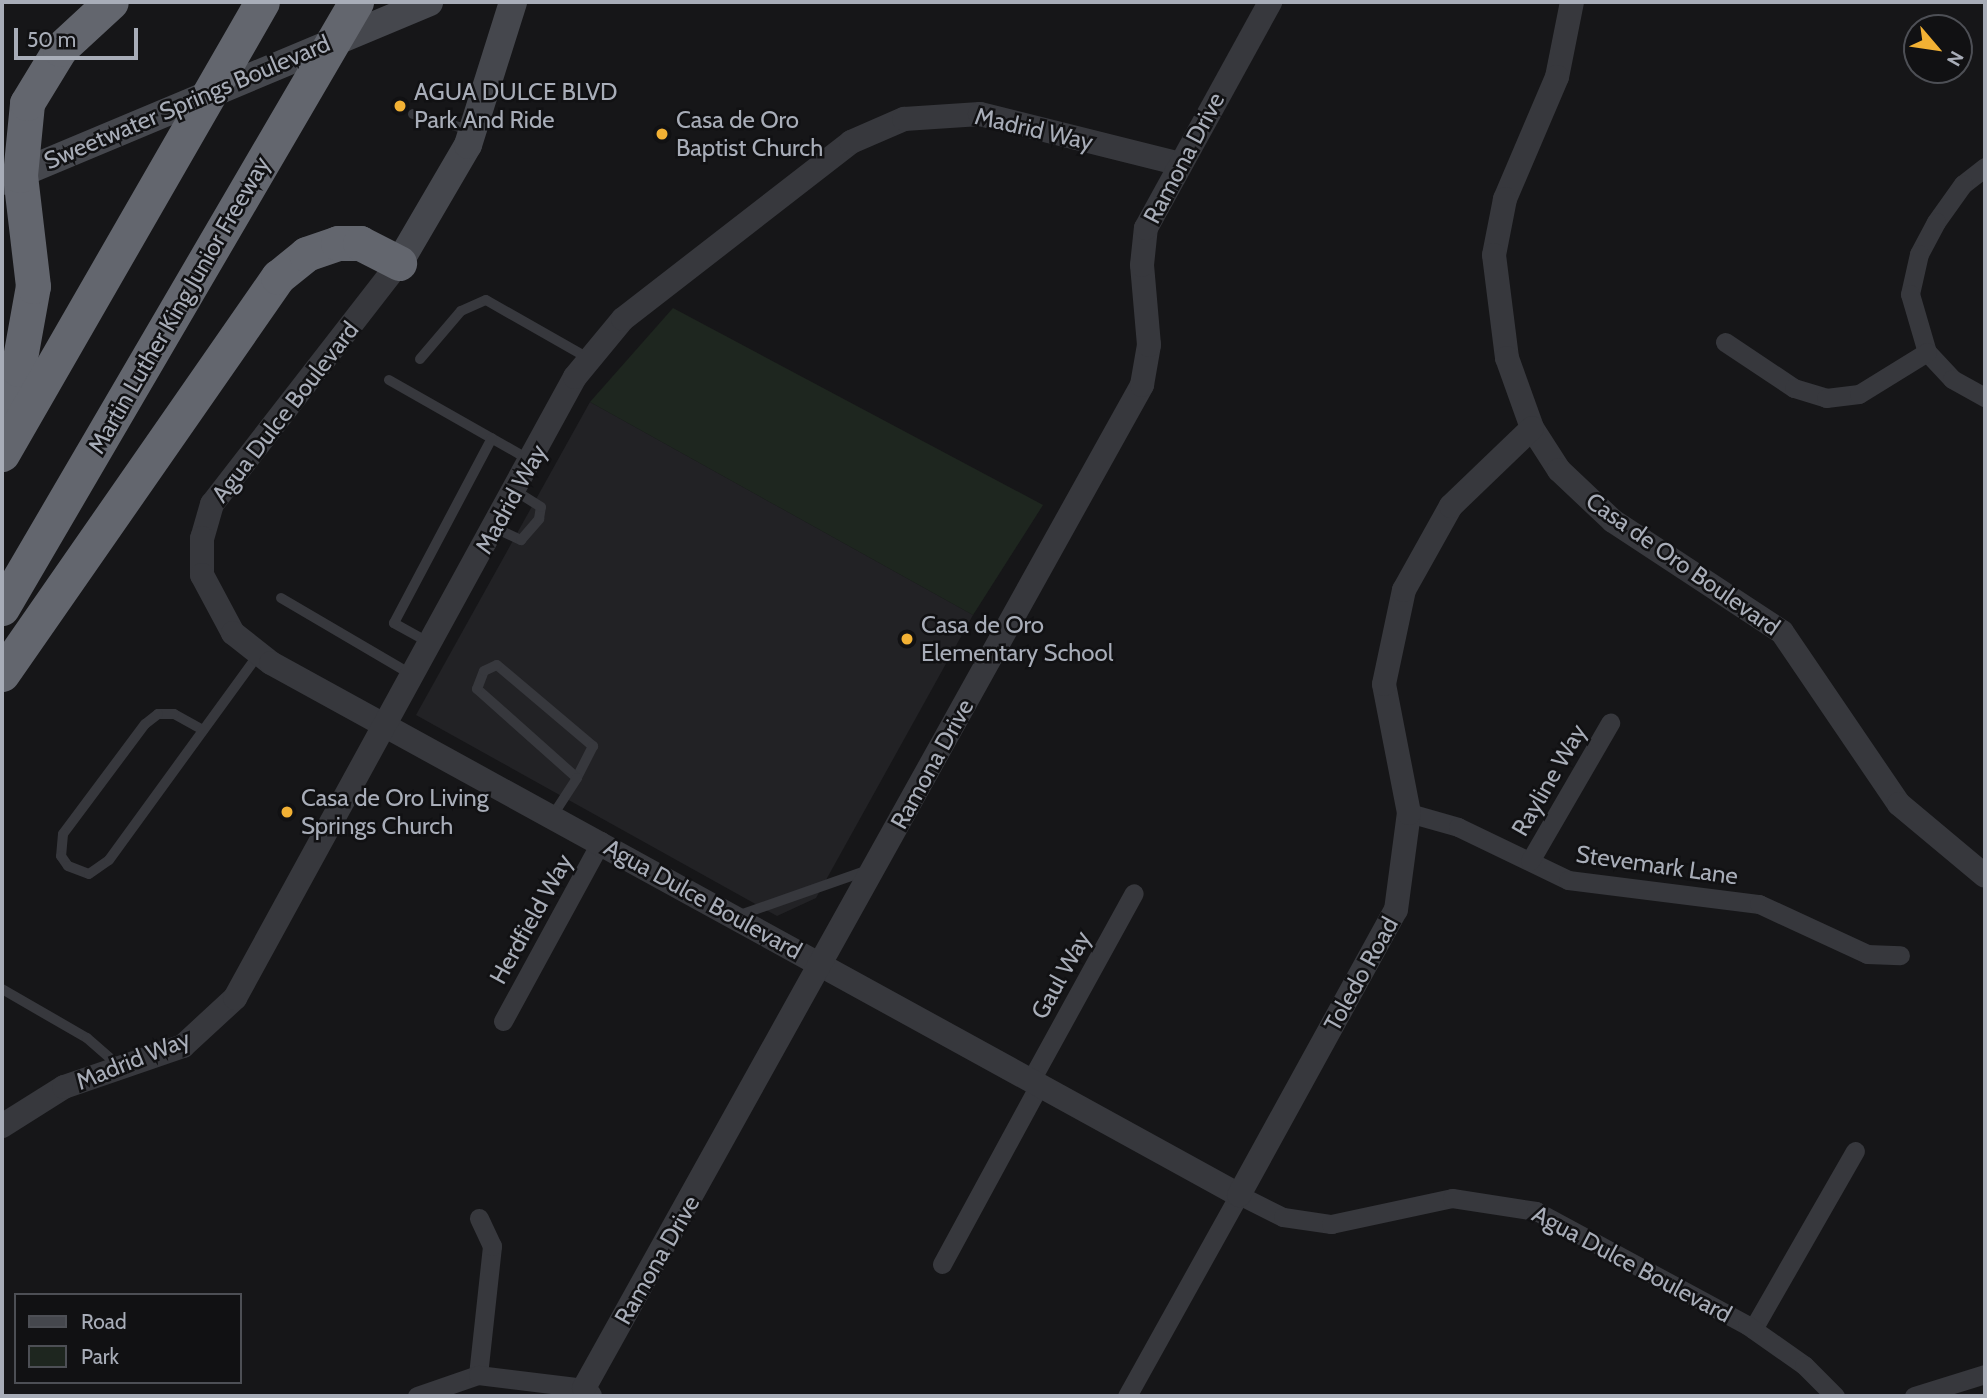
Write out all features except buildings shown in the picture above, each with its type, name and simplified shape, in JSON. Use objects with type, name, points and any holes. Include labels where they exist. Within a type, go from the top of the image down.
[{"type":"highway","points":[[2,402],[18,369],[33,286],[11,178],[27,103],[38,77],[111,2]]},
{"type":"highway","points":[[2,454],[262,2]]},
{"type":"highway","name":"Martin Luther King Junior Freeway","points":[[2,608],[364,13]]},
{"type":"highway","points":[[2,674],[278,277],[306,254],[338,243],[360,243],[399,263]]},
{"type":"main road","name":"Sweetwater Springs Boulevard","points":[[11,178],[150,116],[364,13],[429,2]]},
{"type":"main road","name":"Agua Dulce Boulevard","points":[[399,263],[438,206],[474,131],[513,2]]},
{"type":"street","name":"Ramona Drive","points":[[587,1392],[1142,385],[1149,345],[1142,247],[1177,163],[1270,2]]},
{"type":"street","name":"Casa de Oro Boulevard","points":[[1572,2],[1557,77],[1505,199],[1494,255],[1507,358],[1532,428],[1559,470],[1613,521],[1782,632],[1899,804],[1985,876]]},
{"type":"street","name":"Madrid Way","points":[[2,1126],[64,1087],[183,1046],[235,998],[388,727],[588,359],[623,319],[835,153],[895,122],[942,113],[980,114],[1177,163]]},
{"type":"street","points":[[1985,167],[1955,195],[1914,267],[1911,308],[1927,352],[1952,379],[1985,397]]},
{"type":"street","name":"Agua Dulce Boulevard","points":[[399,263],[229,478],[206,520],[200,556],[207,592],[224,622],[258,654],[1283,1217],[1331,1224],[1452,1198],[1517,1204],[1555,1219],[1753,1329],[1804,1364],[1835,1396]]},
{"type":"street","points":[[1725,342],[1794,388],[1826,398],[1859,394],[1927,352]]},
{"type":"street","name":"Toledo Road","points":[[1127,1396],[1396,910],[1409,813],[1384,704],[1398,608],[1451,506],[1532,428]]},
{"type":"street","name":"Rayline Way","points":[[1530,861],[1609,723]]},
{"type":"street","name":"Stevemark Lane","points":[[1409,813],[1458,827],[1568,880],[1759,904],[1867,954],[1900,955]]},
{"type":"street","name":"Herdfield Way","points":[[503,1021],[601,841]]},
{"type":"street","name":"Gaul Way","points":[[942,1265],[1134,892]]},
{"type":"street","points":[[1753,1329],[1855,1151]]},
{"type":"street","points":[[478,1375],[492,1246],[479,1217]]},
{"type":"street","points":[[1914,1396],[1985,1374]]},
{"type":"street","points":[[417,1396],[478,1375],[587,1392]]},
{"type":"lane","points":[[413,114],[474,131]]},
{"type":"lane","points":[[420,359],[461,311],[486,300],[588,359]]},
{"type":"lane","points":[[389,380],[532,461]]},
{"type":"lane","points":[[433,645],[394,623],[492,438]]},
{"type":"lane","points":[[495,528],[521,540],[539,519],[541,507],[515,491]]},
{"type":"lane","points":[[281,598],[415,677]]},
{"type":"lane","points":[[203,730],[174,714],[158,713],[145,724],[62,834],[61,856],[68,866],[89,874],[109,860],[258,654]]},
{"type":"lane","points":[[553,814],[577,778],[593,746],[506,671],[497,665],[484,671],[477,689],[577,778]]},
{"type":"lane","points":[[737,916],[875,868]]},
{"type":"lane","points":[[2,989],[87,1038],[120,1067]]},
{"type":"shaded area","points":[[590,402],[973,615],[816,898],[777,916],[416,715]]},
{"type":"green space","points":[[673,308],[1043,505],[973,615],[590,402]]},
{"type":"place","name":"AGUA DULCE BLVD Park And Ride","points":[[400,106]]},
{"type":"place","name":"Casa de Oro Baptist Church","points":[[662,134]]},
{"type":"place","name":"Casa de Oro Elementary School","points":[[907,639]]},
{"type":"place","name":"Casa de Oro Living Springs Church","points":[[287,812]]}]
